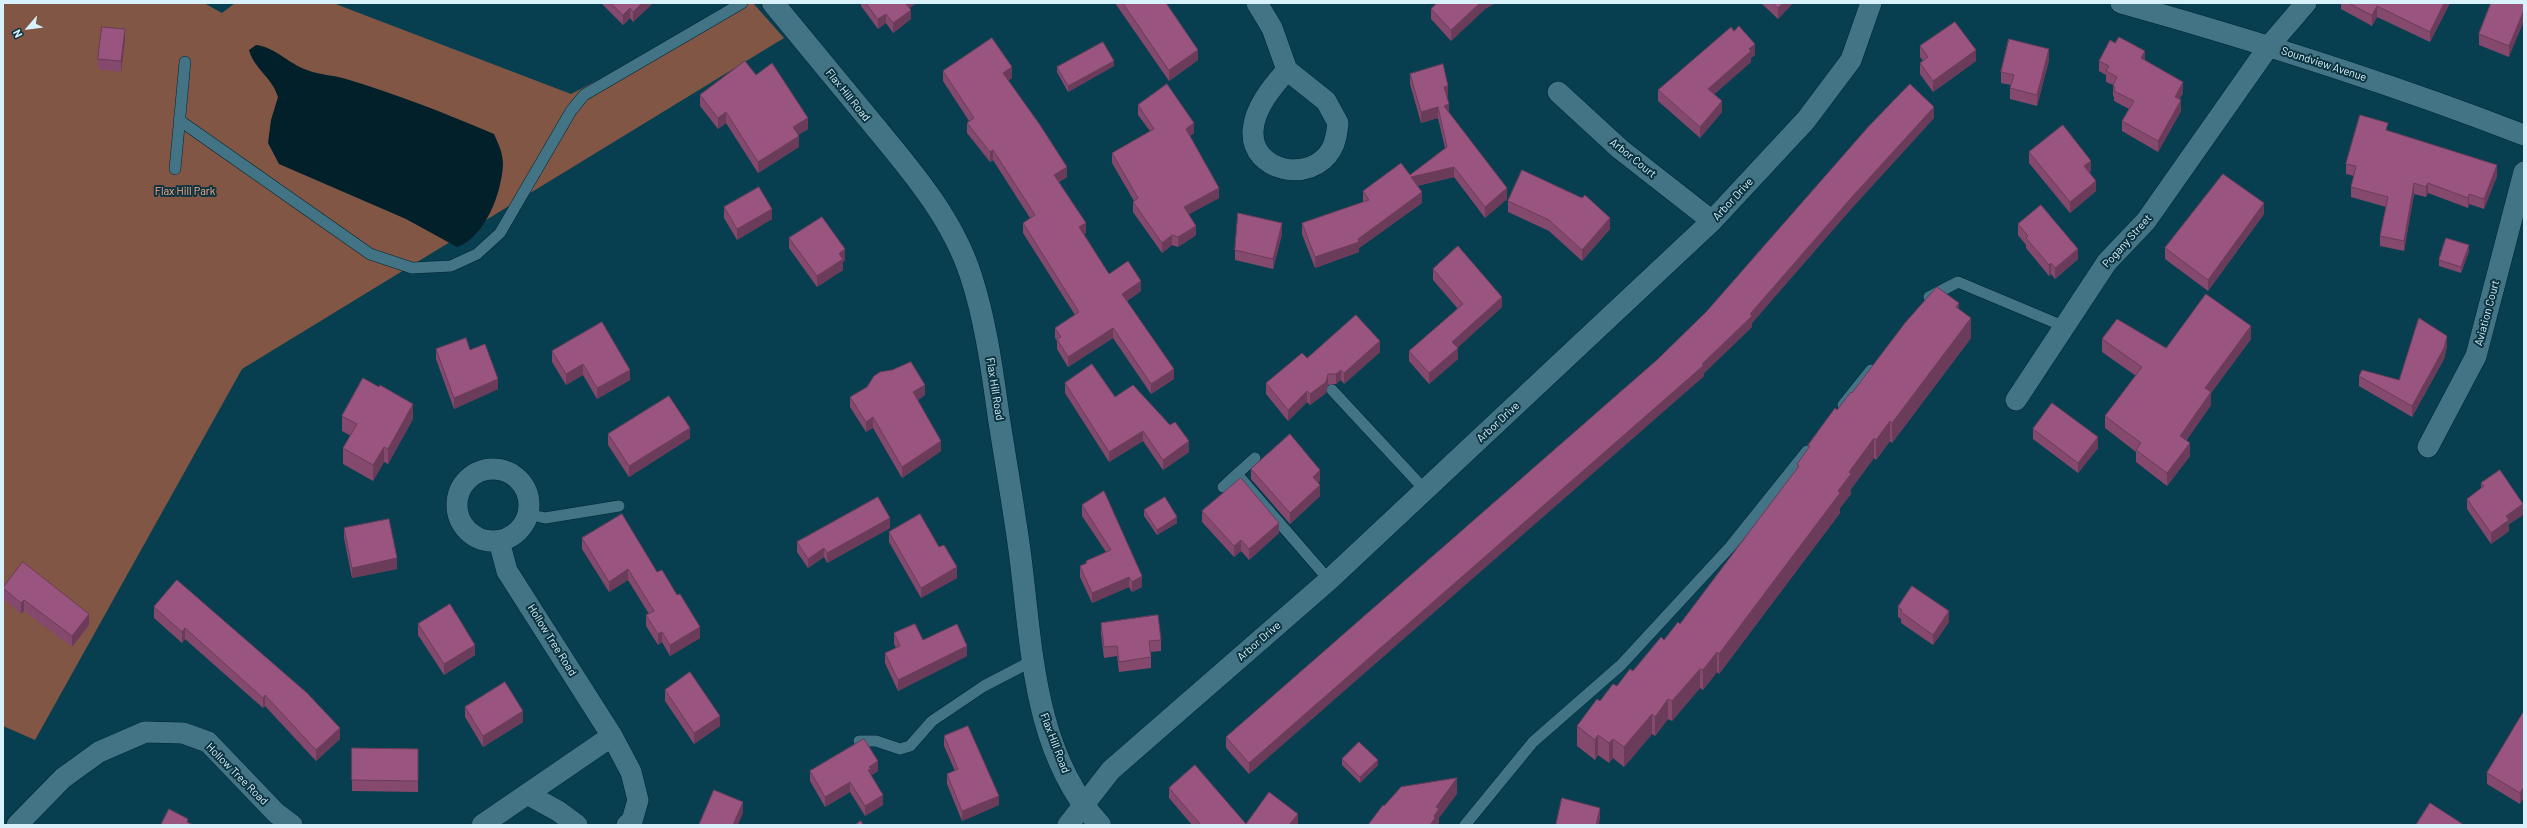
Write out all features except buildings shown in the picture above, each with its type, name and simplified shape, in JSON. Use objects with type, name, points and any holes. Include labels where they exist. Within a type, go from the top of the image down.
[{"type":"main road","name":"Flax Hill Road","points":[[773,3],[918,180],[946,222],[970,272],[985,323],[1020,553],[1032,661],[1042,716],[1060,763],[1082,806],[1100,825]]},
{"type":"street","points":[[1257,3],[1272,28],[1287,70],[1326,101],[1338,123],[1331,150],[1324,159],[1299,170],[1286,171],[1272,165],[1262,155],[1255,143],[1253,131],[1265,99],[1287,70]]},
{"type":"street","name":"Arbor Drive","points":[[1068,825],[1112,770],[1329,580],[1712,220],[1806,120],[1851,60],[1870,3]]},
{"type":"street","name":"Soundview Avenue","points":[[2121,3],[2269,46],[2424,96],[2524,135]]},
{"type":"street","name":"Pogany Street","points":[[2016,400],[2063,326],[2107,262],[2146,222],[2269,46],[2306,3]]},
{"type":"street","name":"Arbor Court","points":[[1558,92],[1620,149],[1712,220]]},
{"type":"street","name":"Aviation Court","points":[[2428,447],[2476,356],[2524,172]]},
{"type":"street","points":[[496,468],[515,476],[527,493],[528,514],[518,532],[499,541],[487,541],[475,537],[465,529],[459,519],[456,507],[458,494],[464,483],[472,475],[484,469],[496,468]]},
{"type":"street","name":"Hollow Tree Road","points":[[499,541],[507,571],[612,736],[631,772],[638,800],[632,821],[627,825]]},
{"type":"street","name":"Hollow Tree Road","points":[[17,825],[63,778],[99,752],[145,732],[183,733],[208,742],[276,813],[292,825]]},
{"type":"street","points":[[482,825],[612,736]]},
{"type":"street","points":[[527,794],[558,810],[577,825]]},
{"type":"lane","points":[[179,120],[370,254],[412,268],[451,266],[477,254],[500,233],[571,111],[584,95],[742,3]]},
{"type":"lane","points":[[175,169],[185,62]]},
{"type":"lane","points":[[1921,306],[1931,293],[1958,282],[2063,326]]},
{"type":"lane","points":[[1838,412],[1877,362]]},
{"type":"lane","points":[[1332,390],[1425,490]]},
{"type":"lane","points":[[1465,825],[1533,742],[1621,665],[1730,548],[1814,442]]},
{"type":"lane","points":[[1223,487],[1255,458]]},
{"type":"lane","points":[[1237,474],[1329,580]]},
{"type":"lane","points":[[528,514],[546,518],[619,506]]},
{"type":"lane","points":[[860,741],[876,741],[900,749],[910,746],[932,721],[984,686],[1032,661]]},
{"type":"green space","name":"Flax Hill Park","points":[[3,3],[204,3],[222,13],[235,3],[333,3],[571,94],[745,3],[753,3],[784,38],[242,369],[35,740],[3,726]]},
{"type":"water","points":[[256,45],[263,46],[276,52],[294,64],[307,70],[346,79],[383,91],[439,111],[494,134],[502,156],[502,175],[496,199],[484,223],[476,234],[467,242],[457,247],[406,219],[279,164],[268,143],[271,120],[278,97],[272,84],[251,57],[249,50]]}]
